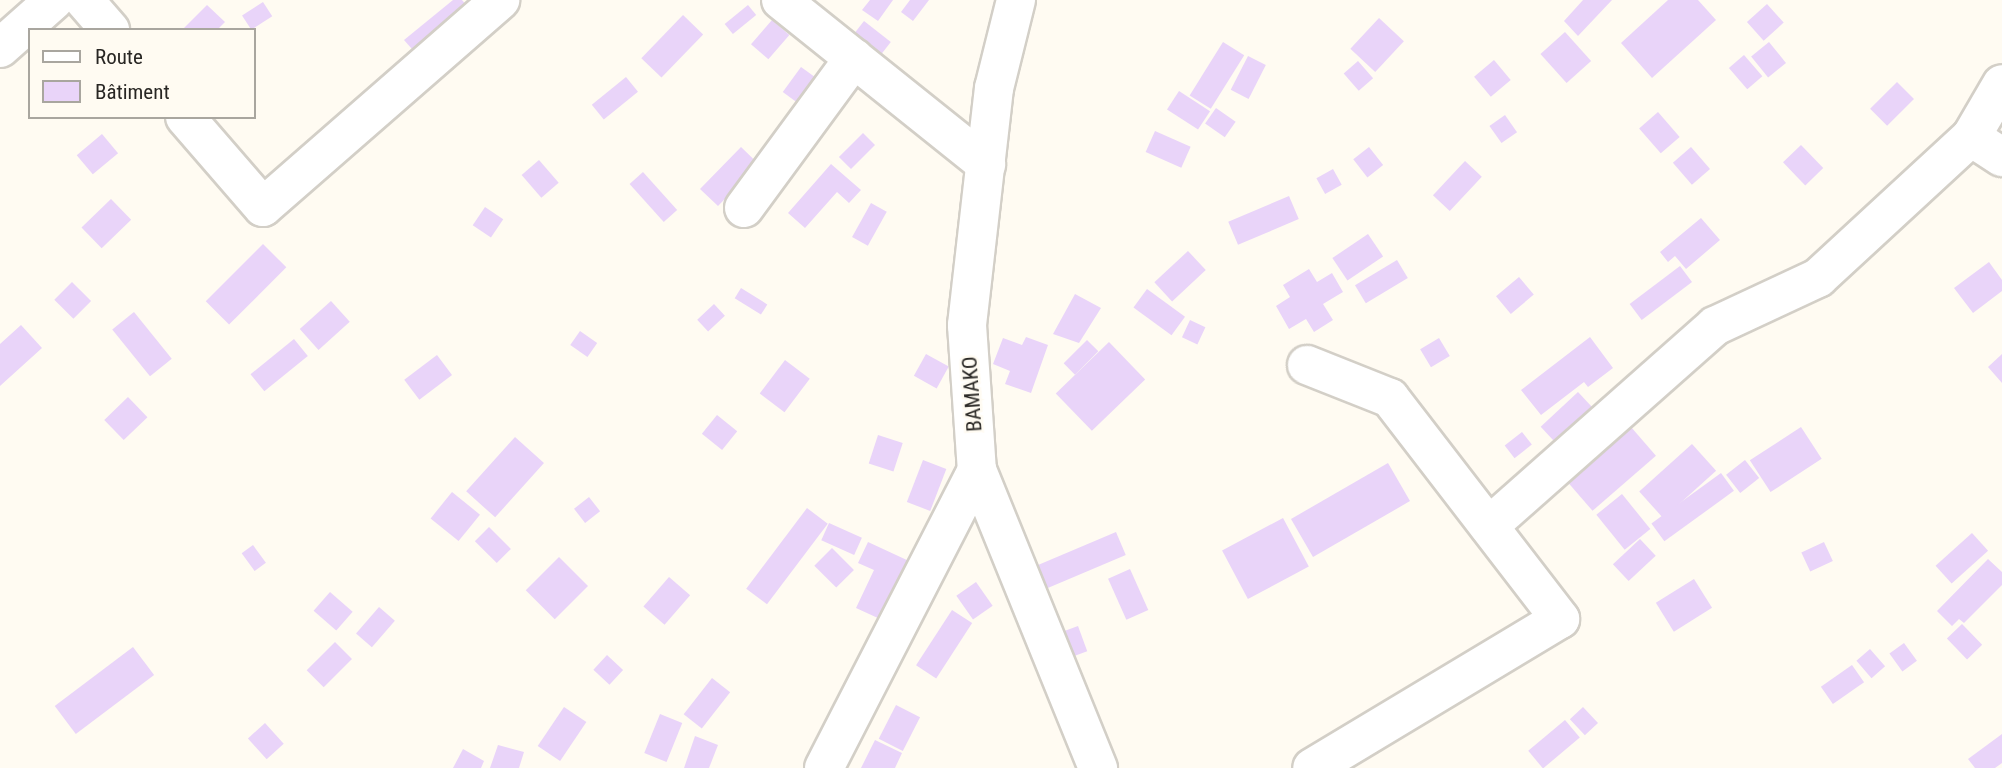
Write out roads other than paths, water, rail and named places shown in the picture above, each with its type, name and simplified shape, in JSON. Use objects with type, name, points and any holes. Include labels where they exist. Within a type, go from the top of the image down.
[{"type":"street","points":[[0,48],[54,0]]},
{"type":"street","points":[[84,0],[108,28]]},
{"type":"street","points":[[187,119],[263,207],[500,0]]},
{"type":"street","points":[[781,0],[986,164]]},
{"type":"street","name":"BAMAKO","points":[[1016,0],[994,88],[967,325],[977,470],[1098,768]]},
{"type":"street","points":[[744,208],[854,58]]},
{"type":"street","points":[[1489,526],[1715,326],[1818,278],[1987,147],[2002,84]]},
{"type":"street","points":[[1307,365],[1390,398],[1560,620],[1312,768]]},
{"type":"street","points":[[824,768],[977,470]]}]
